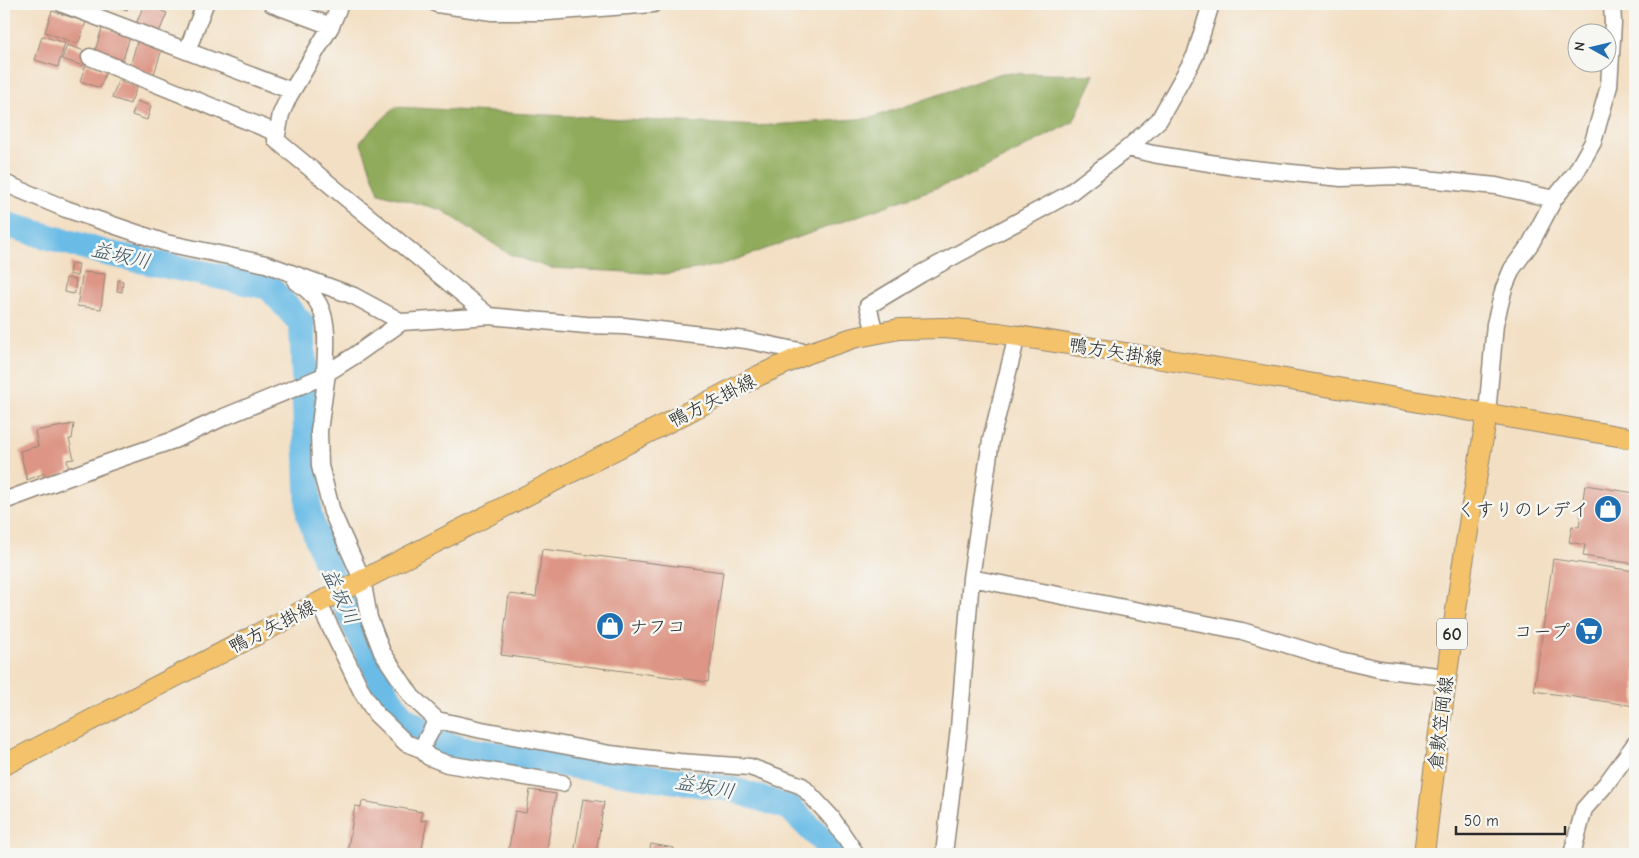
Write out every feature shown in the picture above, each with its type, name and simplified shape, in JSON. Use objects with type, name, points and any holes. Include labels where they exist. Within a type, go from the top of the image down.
[{"type":"main road","name":"鴨方矢掛線","points":[[4,765],[760,375],[810,353],[853,338],[898,329],[944,328],[1018,336],[1250,373],[1487,414]]},
{"type":"main road","points":[[1487,414],[1635,439]]},
{"type":"main road","name":"倉敷笠岡線","points":[[1424,854],[1446,677],[1487,414]]},
{"type":"street","points":[[63,4],[292,91]]},
{"type":"street","points":[[187,51],[205,4]]},
{"type":"street","points":[[272,4],[331,26]]},
{"type":"street","points":[[340,4],[331,26],[292,91],[281,114],[276,140],[489,316]]},
{"type":"street","points":[[438,4],[492,12],[548,12],[653,4]]},
{"type":"street","points":[[875,333],[868,306],[921,274],[1067,194],[1128,148],[1160,120],[1195,56],[1211,4]]},
{"type":"street","points":[[1487,414],[1496,324],[1504,288],[1512,269],[1531,243],[1554,200],[1576,172],[1593,142],[1609,86],[1613,22],[1612,4]]},
{"type":"street","points":[[90,57],[277,134]]},
{"type":"street","points":[[1128,148],[1153,154],[1235,167],[1341,178],[1396,176],[1496,186],[1554,200]]},
{"type":"street","points":[[4,183],[66,209],[166,243],[266,264],[354,296],[402,322]]},
{"type":"street","points":[[266,264],[307,288],[320,305],[327,325],[320,431],[320,466],[332,512],[359,581],[369,618],[382,652],[412,697],[437,720],[525,739],[610,754],[679,762],[750,767],[802,786],[831,817],[856,854]]},
{"type":"street","points":[[4,501],[174,440],[324,375],[402,322],[489,316],[586,325],[624,326],[746,340],[810,353]]},
{"type":"street","points":[[944,854],[959,728],[971,578],[991,440],[1018,336]]},
{"type":"street","points":[[971,578],[1242,631],[1379,669],[1446,677]]},
{"type":"street","points":[[324,599],[362,692],[376,714],[406,743],[421,749],[429,757],[447,764],[562,783]]},
{"type":"street","points":[[421,749],[437,720]]},
{"type":"street","points":[[1572,854],[1584,809],[1606,784],[1635,744]]},
{"type":"green space","points":[[1002,73],[1095,75],[1073,122],[967,177],[721,265],[665,274],[550,268],[509,254],[442,210],[379,193],[360,141],[395,107],[758,126],[871,118]]},
{"type":"building","points":[[111,4],[129,4],[127,10]]},
{"type":"building","points":[[144,4],[167,13],[157,37],[135,27]]},
{"type":"building","points":[[52,11],[86,22],[78,44],[45,32]]},
{"type":"building","points":[[102,28],[130,36],[123,60],[95,51]]},
{"type":"building","points":[[42,36],[65,43],[58,67],[35,60]]},
{"type":"building","points":[[138,38],[163,46],[154,74],[130,67]]},
{"type":"building","points":[[67,45],[88,52],[83,66],[62,59]]},
{"type":"building","points":[[86,64],[106,71],[100,88],[80,81]]},
{"type":"building","points":[[118,81],[137,87],[130,104],[112,98]]},
{"type":"building","points":[[137,101],[151,106],[147,120],[132,115]]},
{"type":"building","points":[[71,263],[79,264],[77,276],[69,274]]},
{"type":"building","points":[[83,272],[105,274],[101,309],[77,306]]},
{"type":"building","points":[[66,278],[76,280],[74,294],[64,292]]},
{"type":"building","points":[[118,280],[123,281],[122,292],[117,291]]},
{"type":"building","points":[[74,424],[72,439],[69,439],[74,459],[67,460],[69,470],[48,481],[45,473],[27,480],[20,451],[38,446],[35,431]]},
{"type":"building","name":"くすりのレデイ","points":[[1585,485],[1635,493],[1635,564],[1583,556],[1585,545],[1569,542],[1572,526],[1579,527]]},
{"type":"building","name":"ナフコ","points":[[542,549],[723,572],[708,682],[501,655],[509,594],[536,597]]},
{"type":"building","name":"コープ","points":[[1553,559],[1635,571],[1635,706],[1534,691]]},
{"type":"building","points":[[530,790],[556,794],[546,854],[508,854],[515,811],[526,813]]},
{"type":"building","points":[[583,799],[604,802],[596,854],[574,854]]},
{"type":"building","points":[[362,801],[422,812],[421,821],[427,820],[421,854],[347,854],[355,806],[361,807]]},
{"type":"building","points":[[651,844],[674,848],[673,854],[649,854]]},
{"type":"waterway","name":"益坂川","points":[[4,224],[106,253],[269,287],[302,324],[309,515],[325,560],[385,691],[401,716],[436,740],[460,749],[731,789],[790,808],[823,841],[833,854]]},
{"type":"place","name":"くすりのレデイ","points":[[1608,509]]},
{"type":"place","name":"ナフコ","points":[[610,626]]},
{"type":"place","name":"コープ","points":[[1589,631]]}]
